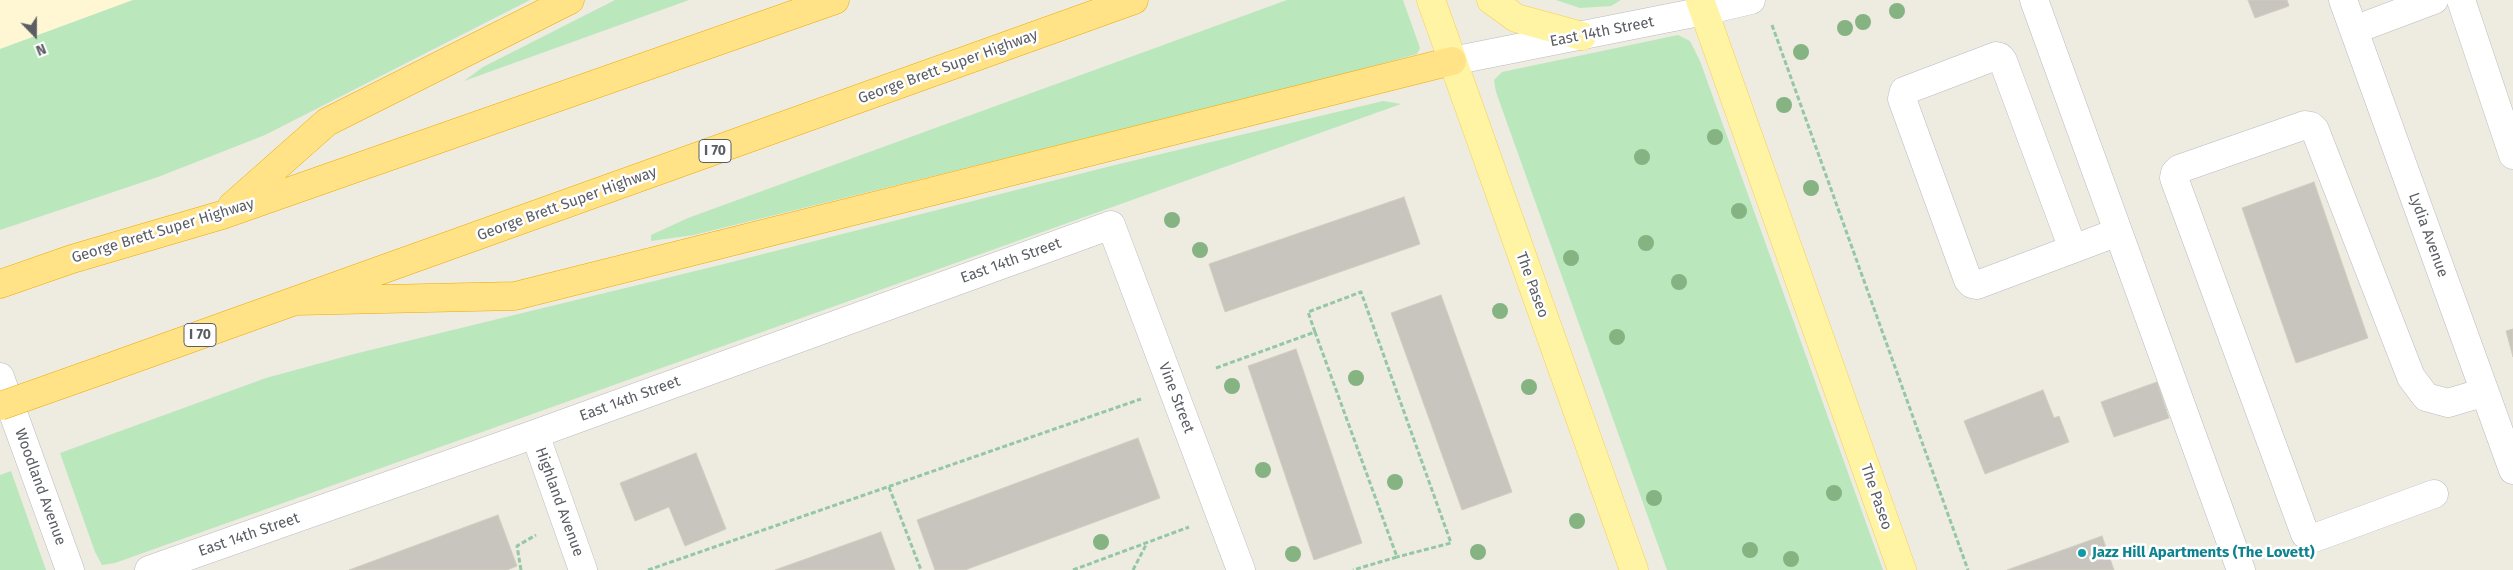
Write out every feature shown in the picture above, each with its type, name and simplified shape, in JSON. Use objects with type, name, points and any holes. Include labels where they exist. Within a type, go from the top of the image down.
[{"type":"highway","points":[[222,214],[328,122],[570,0]]},
{"type":"highway","name":"George Brett Super Highway","points":[[0,284],[72,259],[222,214],[835,0]]},
{"type":"highway","name":"George Brett Super Highway","points":[[0,406],[1134,0]]},
{"type":"highway","points":[[296,301],[515,296],[1452,61]]},
{"type":"main road","name":"The Paseo","points":[[1431,0],[1634,570]]},
{"type":"main road","points":[[1491,0],[1516,18],[1582,36]]},
{"type":"main road","name":"The Paseo","points":[[1702,6],[1902,570]]},
{"type":"street","points":[[2034,0],[2241,570]]},
{"type":"street","name":"Lydia Avenue","points":[[2343,0],[2513,470]]},
{"type":"street","points":[[2354,30],[2434,0]]},
{"type":"street","points":[[2461,0],[2513,155]]},
{"type":"street","name":"East 14th Street","points":[[1452,61],[1582,36],[1702,6],[1760,8]]},
{"type":"street","points":[[2073,249],[2000,57],[1996,56],[1904,91],[1902,99],[1968,280],[1972,284],[1977,285],[2073,249],[2118,232]]},
{"type":"street","points":[[2434,494],[2314,538],[2305,534],[2174,178],[2179,169],[2305,126],[2311,126],[2316,130],[2411,377],[2426,397],[2448,404],[2485,392]]},
{"type":"street","name":"East 14th Street","points":[[149,570],[535,434],[1111,225]]},
{"type":"street","name":"Vine Street","points":[[1111,225],[1241,570]]},
{"type":"street","name":"Woodland Avenue","points":[[0,377],[70,570]]},
{"type":"street","name":"Highland Avenue","points":[[535,434],[583,570]]},
{"type":"path","points":[[1760,8],[1968,570]]},
{"type":"path","points":[[1353,570],[1451,543],[1361,292],[1308,312],[1397,557]]},
{"type":"path","points":[[1216,368],[1314,332]]},
{"type":"path","points":[[648,570],[1146,398]]},
{"type":"path","points":[[889,487],[921,570]]},
{"type":"path","points":[[1076,570],[1193,526]]},
{"type":"path","points":[[521,570],[517,546],[536,535]]},
{"type":"path","points":[[1134,570],[1148,542]]},
{"type":"shaded area","points":[[0,0],[133,0],[0,49]]},
{"type":"green space","points":[[133,0],[530,0],[265,135],[158,177],[0,230],[0,49]]},
{"type":"green space","points":[[615,0],[689,0],[464,81],[483,67]]},
{"type":"green space","points":[[1287,0],[1403,0],[1420,48],[1417,54],[1330,78],[694,235],[651,241],[651,235],[688,218]]},
{"type":"green space","points":[[1556,0],[1621,0],[1611,6],[1580,8]]},
{"type":"green space","points":[[1678,35],[1690,41],[1700,61],[1883,570],[1667,570],[1496,92],[1494,80],[1502,72]]},
{"type":"green space","points":[[1383,101],[1401,104],[115,563],[102,565],[95,552],[60,453],[266,378],[354,354],[720,265],[1115,165]]},
{"type":"green space","points":[[11,471],[46,570],[0,570],[0,475]]},
{"type":"building","points":[[2248,0],[2287,0],[2289,6],[2255,18]]},
{"type":"building","points":[[2314,182],[2368,338],[2296,363],[2242,208]]},
{"type":"building","points":[[1404,197],[1420,244],[1225,312],[1209,264]]},
{"type":"building","points":[[1441,295],[1512,492],[1462,510],[1391,313]]},
{"type":"building","points":[[2513,329],[2513,357],[2506,331]]},
{"type":"building","points":[[1296,349],[1362,543],[1314,560],[1248,366]]},
{"type":"building","points":[[2157,382],[2169,418],[2114,437],[2101,402]]},
{"type":"building","points":[[2043,390],[2054,418],[2059,416],[2069,442],[1985,474],[1964,421]]},
{"type":"building","points":[[1138,438],[1160,498],[965,570],[935,570],[917,520]]},
{"type":"building","points":[[696,453],[726,529],[685,546],[669,507],[635,521],[620,483]]},
{"type":"building","points":[[498,515],[517,566],[507,570],[349,570]]},
{"type":"building","points":[[881,532],[895,570],[775,570]]},
{"type":"building","name":"Jazz Hill Apartments (The Lovett)","points":[[2102,536],[2114,570],[2007,570]]},
{"type":"place","name":"Jazz Hill Apartments (The Lovett)","points":[[2082,553]]}]
